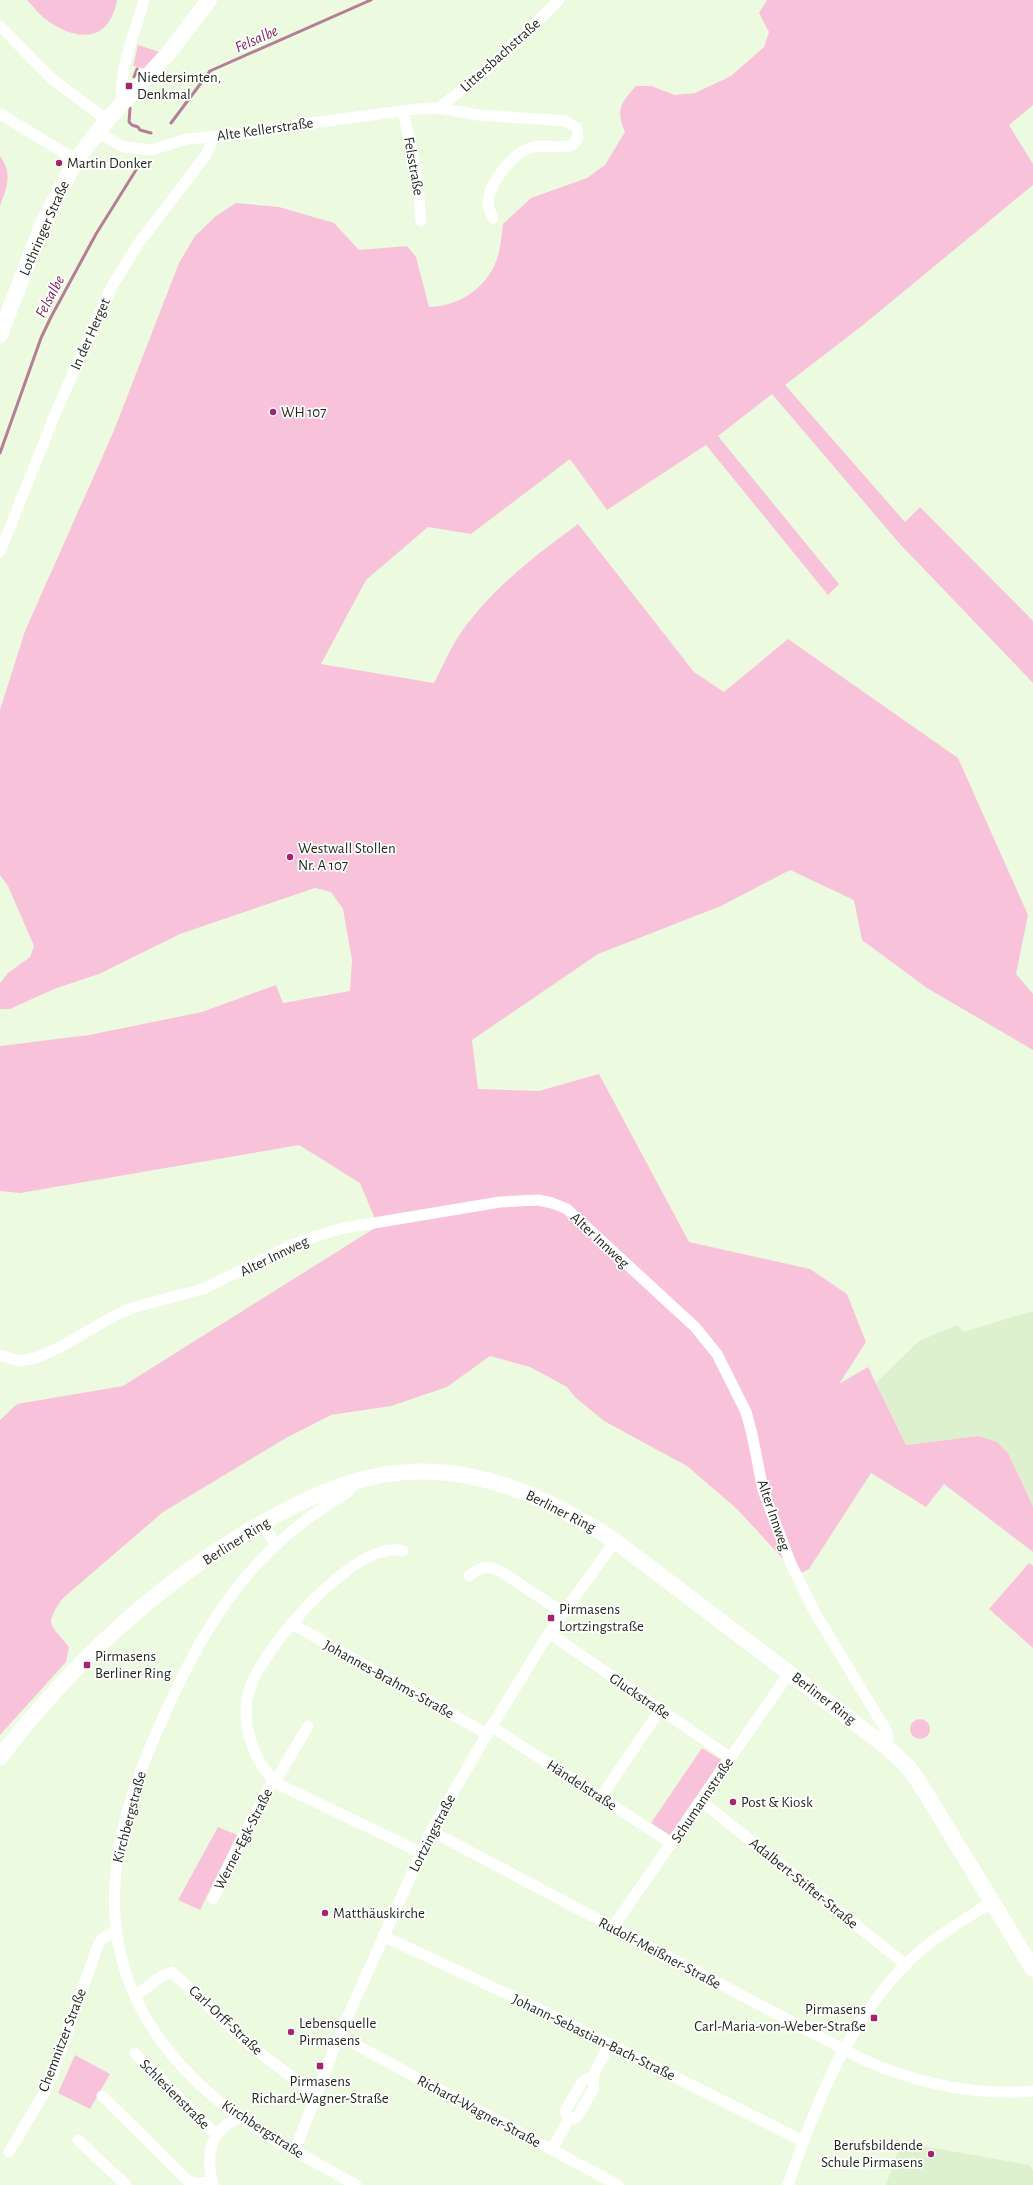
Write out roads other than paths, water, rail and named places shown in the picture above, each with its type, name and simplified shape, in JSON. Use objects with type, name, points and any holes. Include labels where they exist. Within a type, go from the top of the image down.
[{"type":"street","points":[[123,103],[121,91],[126,62],[144,0]]},
{"type":"street","name":"Lothringer Straße","points":[[0,335],[43,223],[76,160],[107,120],[167,55],[209,0]]},
{"type":"street","name":"Littersbachstraße","points":[[439,108],[491,66],[559,0]]},
{"type":"street","points":[[0,26],[50,78],[107,120]]},
{"type":"street","points":[[439,108],[457,113],[478,116],[565,121],[577,128],[578,137],[573,145],[562,148],[533,147],[522,151],[515,157],[505,168],[492,190],[488,205],[493,218]]},
{"type":"street","name":"Alte Kellerstraße","points":[[97,132],[124,146],[151,150],[177,140],[251,133],[305,124],[403,111],[439,108]]},
{"type":"street","name":"Felsstraße","points":[[403,111],[417,175],[421,221]]},
{"type":"street","points":[[0,114],[76,160]]},
{"type":"street","name":"In der Herget","points":[[0,552],[61,400],[112,286],[138,244],[206,155],[216,136]]},
{"type":"street","name":"Alter Innweg","points":[[0,1355],[19,1361],[36,1358],[62,1346],[116,1315],[135,1307],[203,1289],[290,1246],[316,1236],[344,1228],[500,1202],[538,1200],[552,1203],[567,1209],[695,1326],[717,1354],[746,1412],[763,1490],[791,1564],[814,1611],[886,1730],[888,1736],[888,1748]]},
{"type":"street","name":"Berliner Ring","points":[[0,1757],[25,1725],[72,1671],[134,1613],[187,1572],[262,1524],[316,1495],[355,1481],[384,1474],[437,1472],[478,1478],[528,1494],[569,1513],[615,1541],[790,1672],[888,1748],[909,1768],[919,1782],[1032,1966]]},
{"type":"street","name":"Kirchbergstraße","points":[[355,1481],[353,1487],[347,1493],[311,1516],[276,1544],[237,1588],[204,1639],[152,1742],[128,1808],[119,1846],[114,1881],[116,1932],[123,1963],[135,1996],[149,2021],[170,2051],[207,2091],[240,2117],[356,2185]]},
{"type":"street","points":[[262,1524],[276,1544]]},
{"type":"street","name":"Lortzingstraße","points":[[295,2150],[339,2036],[420,1852],[431,1831],[489,1730],[549,1633],[615,1541]]},
{"type":"street","points":[[403,1551],[396,1549],[379,1551],[358,1564],[318,1595],[292,1624],[260,1667],[250,1688],[247,1701],[248,1725],[251,1739],[262,1766],[274,1781],[288,1790],[420,1852]]},
{"type":"street","points":[[468,1576],[485,1566],[492,1567],[502,1572],[563,1613]]},
{"type":"street","name":"Johannes-Brahms-Straße","points":[[292,1624],[489,1730]]},
{"type":"street","name":"Gluckstraße","points":[[549,1633],[731,1758]]},
{"type":"street","name":"Schumannstraße","points":[[613,1927],[790,1672]]},
{"type":"street","points":[[601,1797],[660,1710]]},
{"type":"street","name":"Werner-Egk-Straße","points":[[213,1899],[239,1844],[274,1781],[308,1726]]},
{"type":"street","name":"Händelstraße","points":[[489,1730],[601,1797],[672,1844]]},
{"type":"street","name":"Adalbert-Stifter-Straße","points":[[701,1801],[906,1965]]},
{"type":"street","name":"Rudolf-Meißner-Straße","points":[[431,1831],[844,2050],[883,2068],[914,2079],[969,2090],[1007,2092],[1033,2091]]},
{"type":"street","points":[[788,2185],[803,2141],[831,2072],[880,1995],[906,1965],[937,1938],[992,1902]]},
{"type":"street","name":"Chemnitzer Straße","points":[[9,2152],[46,2090],[98,1945],[102,1939],[116,1932]]},
{"type":"street","name":"Johann-Sebastian-Bach-Straße","points":[[383,1936],[533,2006],[803,2141]]},
{"type":"street","name":"Carl-Orff-Straße","points":[[135,1996],[162,1976],[172,1972],[247,2043],[301,2084],[317,2093]]},
{"type":"street","name":"Richard-Wagner-Straße","points":[[339,2036],[552,2150],[603,2182],[618,2185]]},
{"type":"street","points":[[552,2150],[568,2120],[577,2117],[594,2088],[593,2076],[609,2045]]},
{"type":"street","name":"Schlesienstraße","points":[[135,2053],[216,2134]]},
{"type":"street","points":[[102,2096],[187,2180],[196,2184],[212,2183],[210,2153],[216,2134],[222,2126],[240,2117]]},
{"type":"street","points":[[78,2140],[126,2185]]},
{"type":"waterway","name":"Felsalbe","points":[[171,123],[210,71],[371,0]]},
{"type":"waterway","points":[[134,77],[137,69]]},
{"type":"waterway","points":[[130,108],[129,122],[138,127],[140,130],[151,133]]},
{"type":"waterway","name":"Felsalbe","points":[[0,453],[41,338],[51,317],[96,234],[141,162]]},
{"type":"place","name":"Niedersimten, Denkmal","points":[[129,86]]},
{"type":"place","name":"Martin Donker","points":[[59,163]]},
{"type":"place","name":"WH 107","points":[[273,412]]},
{"type":"place","name":"Westwall Stollen Nr. A 107","points":[[290,857]]},
{"type":"place","name":"Pirmasens Lortzingstraße","points":[[551,1618]]},
{"type":"place","name":"Pirmasens Berliner Ring","points":[[87,1665]]},
{"type":"place","name":"Post & Kiosk","points":[[733,1802]]},
{"type":"place","name":"Matthäuskirche","points":[[325,1913]]},
{"type":"place","name":"Pirmasens Carl-Maria-von-Weber-Straße","points":[[874,2018]]},
{"type":"place","name":"Lebensquelle Pirmasens","points":[[291,2032]]},
{"type":"place","name":"Pirmasens Richard-Wagner-Straße","points":[[320,2066]]},
{"type":"place","name":"Berufsbildende Schule Pirmasens","points":[[931,2154]]}]
